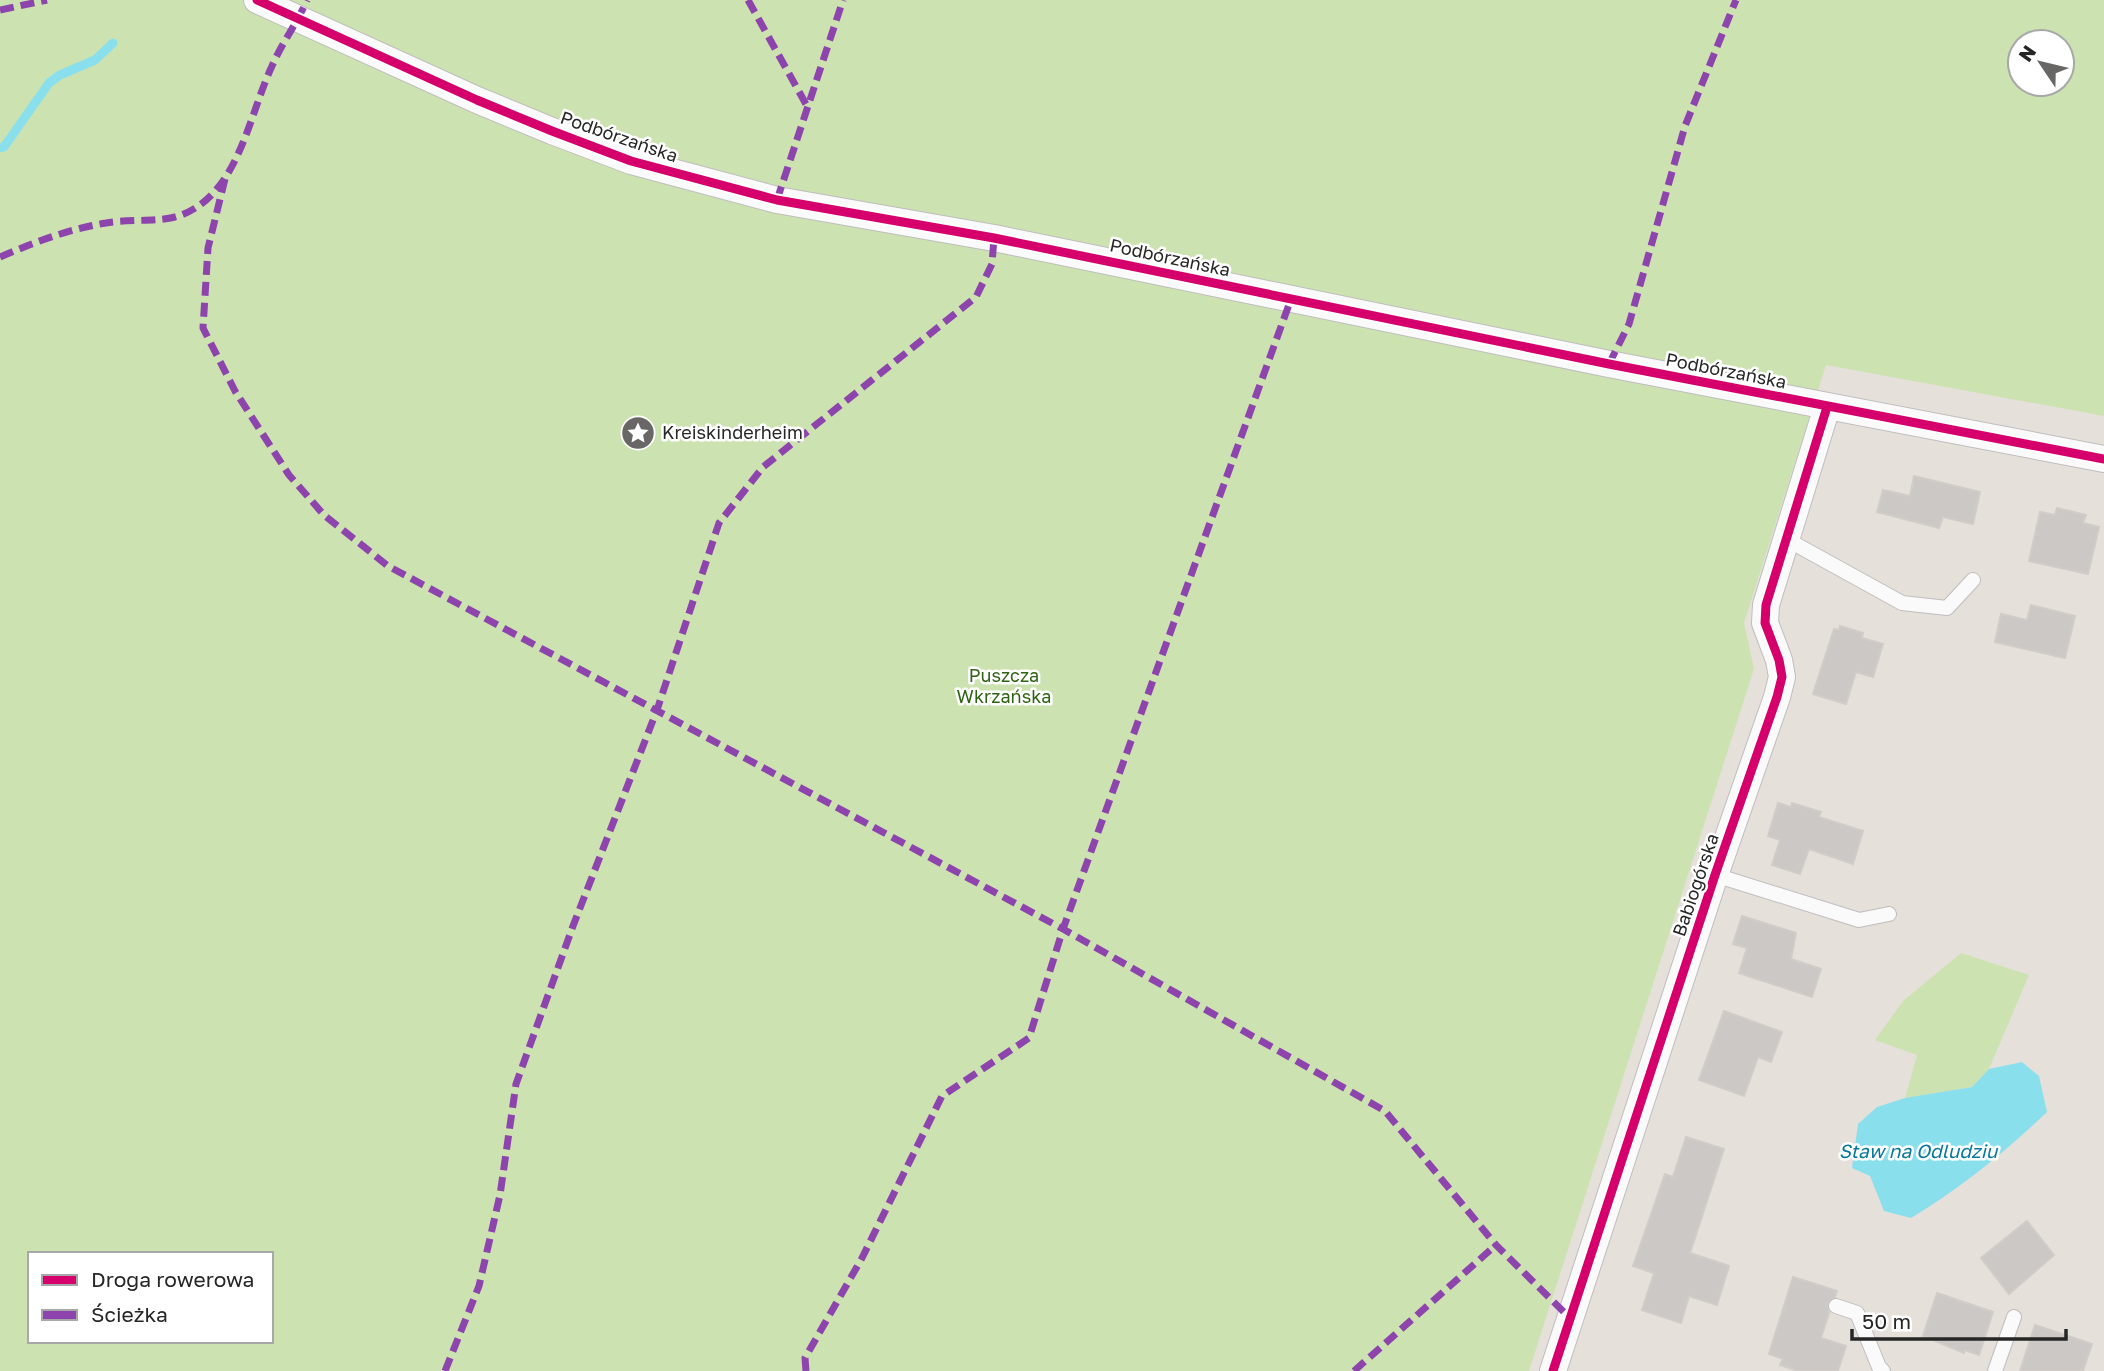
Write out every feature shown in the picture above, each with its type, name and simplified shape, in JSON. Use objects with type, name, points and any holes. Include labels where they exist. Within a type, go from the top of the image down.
[{"type":"street","name":"Podbórzańska","points":[[257,0],[552,131],[631,161],[778,201],[994,238],[1827,407],[2104,459]]},
{"type":"street","name":"Babiogórska","points":[[1553,1371],[1715,874],[1777,698],[1782,677],[1779,660],[1765,623],[1766,605],[1827,407]]},
{"type":"lane","points":[[1786,540],[1902,603],[1947,608],[1973,580]]},
{"type":"lane","points":[[1715,874],[1859,920],[1889,914]]},
{"type":"lane","points":[[1836,1306],[1857,1313],[1882,1371]]},
{"type":"lane","points":[[1995,1371],[2014,1317]]},
{"type":"green space","name":"Puszcza Wkrzańska","points":[[0,0],[2104,0],[2104,416],[1826,365],[1744,623],[1754,669],[1529,1371],[0,1371]]},
{"type":"green space","points":[[1961,953],[2029,975],[1989,1069],[1972,1087],[1905,1098],[1917,1055],[1875,1040],[1903,1001]]},
{"type":"water","name":"Staw na Odludziu","points":[[2022,1062],[2039,1076],[2047,1112],[1982,1169],[1911,1218],[1884,1211],[1870,1176],[1852,1168],[1858,1124],[1877,1107],[1905,1098],[1972,1087],[1989,1069]]},
{"type":"building","points":[[1914,476],[1980,492],[1973,524],[1943,517],[1939,528],[1877,512],[1883,490],[1910,496]]},
{"type":"building","points":[[2057,508],[2086,515],[2083,523],[2099,527],[2088,574],[2029,561],[2040,512],[2055,515]]},
{"type":"building","points":[[2031,605],[2075,616],[2065,658],[1995,642],[2001,614],[2027,620]]},
{"type":"building","points":[[1840,626],[1863,633],[1862,638],[1883,644],[1873,677],[1856,672],[1846,704],[1813,694],[1834,629],[1839,630]]},
{"type":"building","points":[[1778,803],[1791,807],[1792,803],[1821,812],[1819,817],[1863,831],[1853,864],[1809,849],[1800,874],[1772,865],[1780,840],[1768,836]]},
{"type":"building","points":[[1742,916],[1796,933],[1791,959],[1821,969],[1812,997],[1739,973],[1747,948],[1733,944]]},
{"type":"building","points":[[1724,1011],[1782,1032],[1771,1062],[1758,1057],[1744,1096],[1699,1080]]},
{"type":"building","points":[[1686,1137],[1724,1149],[1690,1253],[1729,1266],[1717,1305],[1689,1296],[1681,1323],[1642,1310],[1654,1273],[1633,1266],[1665,1174],[1673,1177]]},
{"type":"building","points":[[2027,1221],[2054,1255],[2009,1294],[1981,1258]]},
{"type":"building","points":[[1793,1277],[1837,1291],[1827,1304],[1829,1313],[1821,1338],[1846,1346],[1838,1371],[1798,1371],[1780,1365],[1783,1359],[1769,1354]]},
{"type":"building","points":[[1937,1293],[1993,1312],[1979,1355],[1965,1350],[1964,1353],[1923,1336]]},
{"type":"building","points":[[2035,1325],[2092,1344],[2083,1371],[2020,1371]]},
{"type":"waterway","points":[[0,148],[4,147],[49,83],[60,75],[95,60],[113,43]]},
{"type":"marked path","points":[[0,10],[47,0]]},
{"type":"marked path","points":[[0,257],[79,229],[114,222],[175,217],[196,207],[213,193],[238,154],[272,66],[307,0]]},
{"type":"marked path","points":[[748,0],[807,106]]},
{"type":"marked path","points":[[777,200],[843,0]]},
{"type":"marked path","points":[[1609,364],[1629,324],[1685,126],[1736,0]]},
{"type":"marked path","points":[[225,179],[208,248],[203,328],[235,391],[289,475],[324,515],[388,566],[1063,929],[1385,1111],[1496,1245],[1570,1318]]},
{"type":"marked path","points":[[445,1371],[479,1286],[500,1195],[516,1084],[573,926],[657,710],[719,523],[763,467],[976,297],[992,264],[994,238]]},
{"type":"marked path","points":[[806,1371],[805,1358],[862,1258],[942,1096],[1029,1038],[1063,929],[1291,299]]},
{"type":"marked path","points":[[1354,1371],[1496,1245]]},
{"type":"cycle path","points":[[257,0],[477,100],[552,131],[631,161],[777,200],[994,238],[1609,364],[2104,459]]},
{"type":"cycle path","points":[[1553,1371],[1715,875],[1777,697],[1782,677],[1779,660],[1765,623],[1766,605],[1827,407]]},
{"type":"place","name":"Kreiskinderheim","points":[[638,433]]}]
